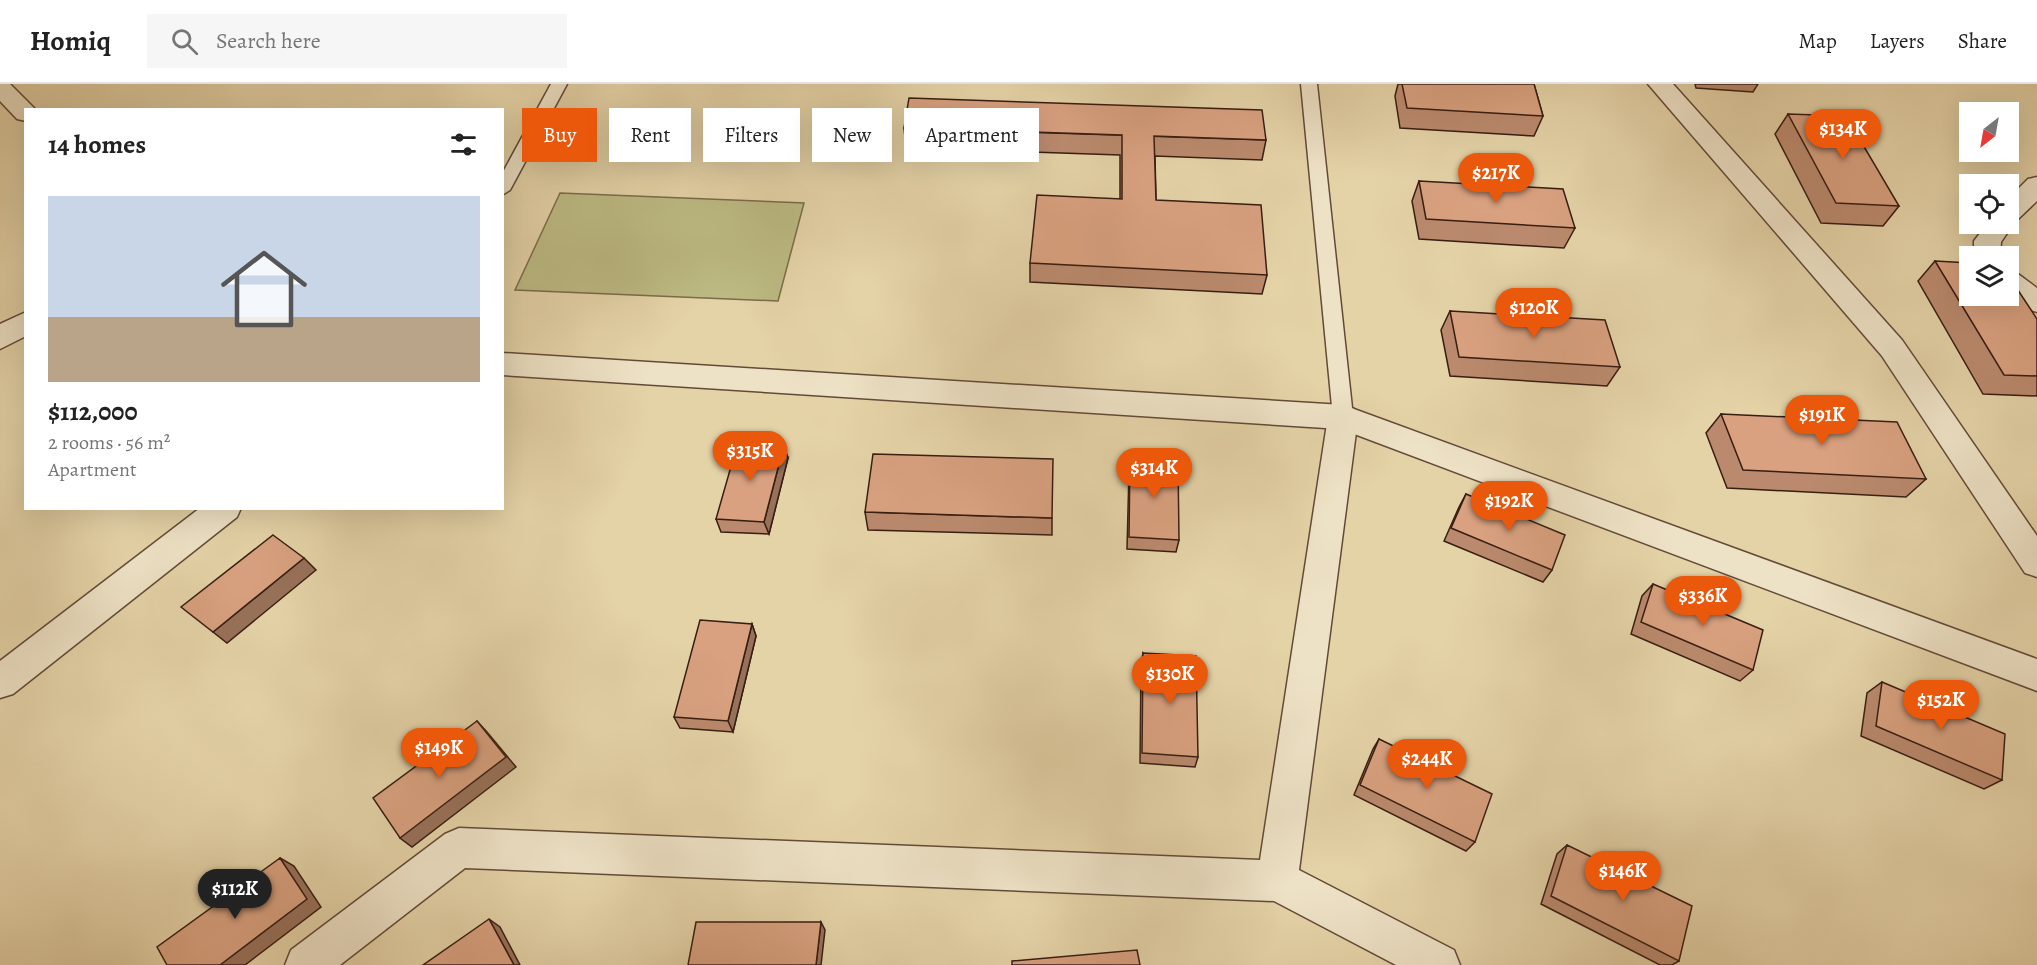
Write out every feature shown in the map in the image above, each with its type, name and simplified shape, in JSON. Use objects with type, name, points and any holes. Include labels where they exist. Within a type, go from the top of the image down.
[{"type":"street","points":[[1660,84],[1892,348],[2037,563]]},
{"type":"street","points":[[2019,204],[2037,185]]},
{"type":"street","points":[[2019,289],[2037,302]]},
{"type":"street","points":[[0,338],[24,323]]},
{"type":"street","points":[[504,364],[1343,417],[2037,675]]},
{"type":"street","points":[[1277,880],[1343,417]]},
{"type":"street","points":[[0,682],[222,510]]},
{"type":"street","points":[[306,965],[459,848],[1277,880],[1439,965]]},
{"type":"lane","points":[[504,186],[559,84]]},
{"type":"lane","points":[[1309,84],[1343,417]]},
{"type":"shaded area","points":[[560,193],[804,203],[778,301],[515,290]]},
{"type":"building","points":[[1402,84],[1534,84],[1543,116],[1407,108]]},
{"type":"building","points":[[909,98],[1262,110],[1266,140],[1154,136],[1156,200],[1261,205],[1267,275],[1030,263],[1037,195],[1122,199],[1122,135],[1039,132],[1039,108],[907,108]]},
{"type":"building","points":[[1788,114],[1846,116],[1899,206],[1836,203]]},
{"type":"building","points":[[1419,181],[1563,189],[1575,228],[1426,219]]},
{"type":"building","points":[[1935,261],[1959,262],[1959,301]]},
{"type":"building","points":[[2019,292],[2037,319],[2037,376],[2004,375],[1962,306],[2019,306]]},
{"type":"building","points":[[1450,311],[1605,320],[1620,367],[1459,357]]},
{"type":"building","points":[[1721,414],[1897,422],[1926,479],[1743,470]]},
{"type":"building","points":[[738,442],[784,445],[764,522],[716,519]]},
{"type":"building","points":[[873,454],[1053,459],[1052,518],[865,512]]},
{"type":"building","points":[[1130,458],[1178,461],[1179,540],[1129,537]]},
{"type":"building","points":[[1466,494],[1565,535],[1552,570],[1451,528]]},
{"type":"building","points":[[273,535],[304,558],[213,632],[181,607]]},
{"type":"building","points":[[1653,584],[1763,630],[1753,670],[1641,622]]},
{"type":"building","points":[[700,620],[752,624],[728,721],[674,717]]},
{"type":"building","points":[[1143,653],[1196,656],[1198,757],[1142,753]]},
{"type":"building","points":[[1882,682],[2005,734],[2002,780],[1876,726]]},
{"type":"building","points":[[477,721],[506,757],[400,838],[373,798]]},
{"type":"building","points":[[1379,739],[1492,794],[1475,842],[1360,785]]},
{"type":"building","points":[[1567,845],[1692,906],[1679,961],[1551,896]]},
{"type":"building","points":[[280,858],[307,899],[220,965],[167,965],[157,947]]},
{"type":"building","points":[[489,919],[514,965],[423,965]]},
{"type":"building","points":[[696,922],[821,922],[816,965],[688,965]]},
{"type":"building","points":[[1137,950],[1140,965],[1012,965],[1012,961]]}]
